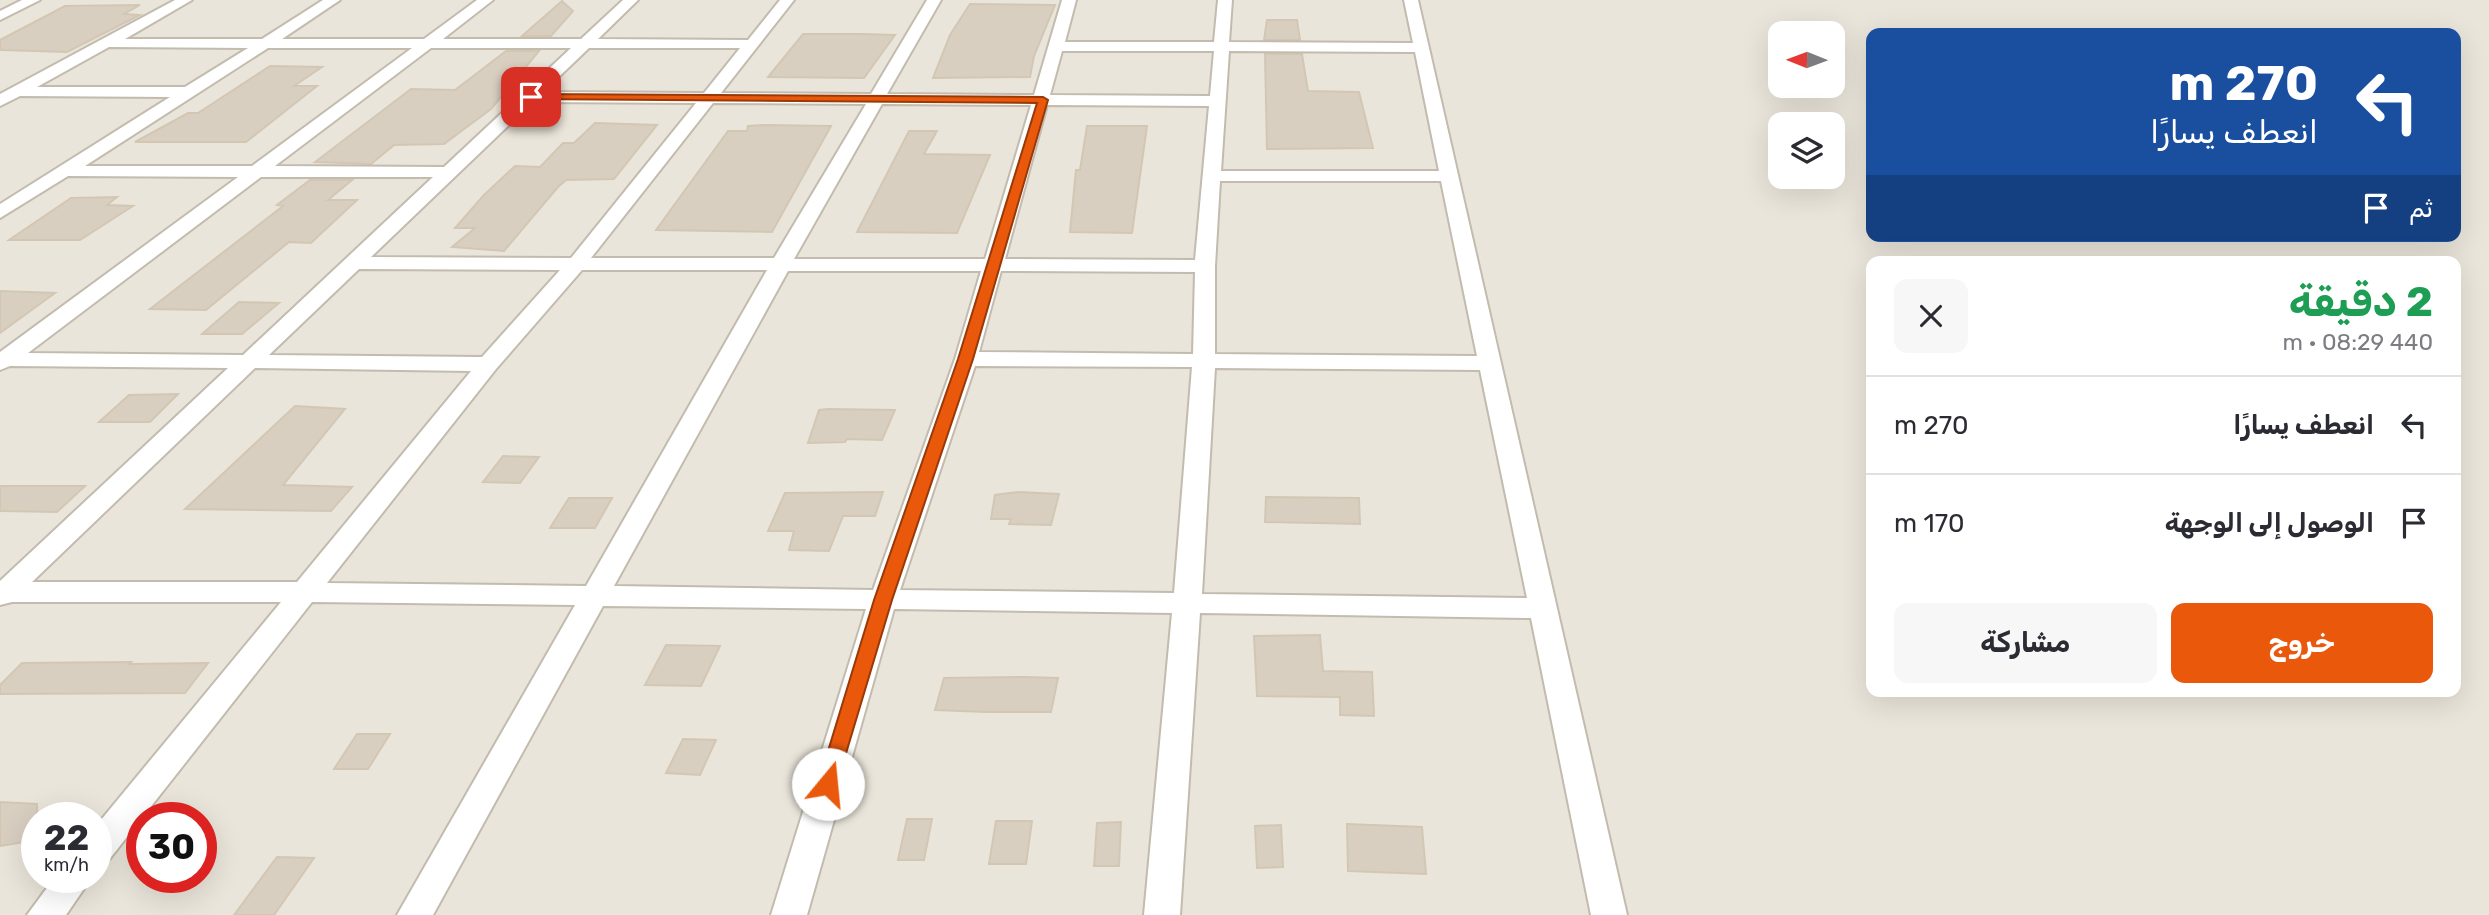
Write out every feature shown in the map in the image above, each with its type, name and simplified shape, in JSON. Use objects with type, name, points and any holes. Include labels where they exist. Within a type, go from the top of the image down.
[{"type":"street","points":[[0,16],[33,0]]},
{"type":"street","points":[[0,101],[185,0]]},
{"type":"street","points":[[0,212],[332,0]]},
{"type":"street","points":[[2,360],[486,0]]},
{"type":"street","points":[[2,593],[251,362],[631,0]]},
{"type":"street","points":[[112,831],[488,364],[577,263],[787,0]]},
{"type":"street","points":[[415,915],[780,266],[934,0]]},
{"type":"street","points":[[789,915],[883,600],[994,266],[1043,100],[1069,0]]},
{"type":"street","points":[[1162,915],[1204,360],[1205,267],[1225,0]]},
{"type":"street","points":[[1411,0],[1609,915]]},
{"type":"street","points":[[105,43],[752,44]]},
{"type":"street","points":[[1058,46],[1422,48]]},
{"type":"street","points":[[0,92],[188,92]]},
{"type":"street","points":[[531,97],[1218,101]]},
{"type":"street","points":[[65,170],[450,172]]},
{"type":"street","points":[[1213,176],[1450,176]]},
{"type":"street","points":[[355,263],[1205,267]]},
{"type":"street","points":[[965,359],[1491,363]]},
{"type":"street","points":[[2,360],[488,364]]},
{"type":"street","points":[[2,593],[305,592],[1543,608]]},
{"type":"street","points":[[44,915],[62,893]]},
{"type":"shaded area","points":[[0,0],[2489,0],[2489,915],[0,915]]},
{"type":"building","points":[[562,1],[573,11],[551,36],[522,36]]},
{"type":"building","points":[[970,4],[1055,5],[1034,56],[1030,77],[933,78],[950,35]]},
{"type":"building","points":[[140,5],[124,14],[140,15],[67,52],[0,50],[0,40],[65,6]]},
{"type":"building","points":[[1267,20],[1297,20],[1300,40],[1264,40]]},
{"type":"building","points":[[803,34],[895,35],[864,78],[768,77]]},
{"type":"building","points":[[506,51],[539,51],[491,109],[444,144],[394,145],[371,164],[315,162],[411,89],[455,90]]},
{"type":"building","points":[[1265,54],[1302,54],[1308,91],[1359,92],[1373,148],[1267,149]]},
{"type":"building","points":[[270,66],[322,67],[294,86],[317,86],[246,142],[135,142],[188,113],[198,113]]},
{"type":"building","points":[[595,123],[657,125],[614,179],[566,180],[504,251],[452,247],[475,228],[455,228],[483,196],[515,166],[540,167],[563,143],[574,143]]},
{"type":"building","points":[[748,126],[831,126],[772,232],[656,230],[728,131],[747,131]]},
{"type":"building","points":[[1087,126],[1147,126],[1132,233],[1070,232],[1076,170],[1080,170]]},
{"type":"building","points":[[909,131],[937,131],[924,154],[990,155],[957,233],[857,232]]},
{"type":"building","points":[[310,180],[352,180],[328,200],[357,200],[311,243],[289,242],[206,310],[150,309],[283,206],[277,205]]},
{"type":"building","points":[[117,197],[107,205],[133,206],[80,240],[9,240],[71,198]]},
{"type":"building","points":[[0,291],[55,293],[0,333]]},
{"type":"building","points":[[239,302],[279,303],[242,334],[202,334]]},
{"type":"building","points":[[178,394],[150,422],[99,422],[129,395]]},
{"type":"building","points":[[295,406],[345,409],[283,485],[352,487],[331,511],[185,509]]},
{"type":"building","points":[[819,410],[895,410],[882,440],[847,439],[845,442],[808,443]]},
{"type":"building","points":[[503,456],[539,457],[520,483],[483,482]]},
{"type":"building","points":[[0,486],[85,486],[57,512],[0,511]]},
{"type":"building","points":[[883,492],[875,516],[843,516],[829,551],[789,550],[794,531],[768,531],[785,493]]},
{"type":"building","points":[[1018,492],[1059,494],[1051,525],[1009,524],[1011,519],[991,519],[995,495]]},
{"type":"building","points":[[1266,497],[1359,498],[1360,524],[1265,522]]},
{"type":"building","points":[[569,498],[612,498],[595,528],[550,528]]},
{"type":"building","points":[[1320,635],[1323,671],[1372,672],[1374,716],[1340,715],[1340,697],[1257,696],[1254,636]]},
{"type":"building","points":[[666,645],[720,646],[701,686],[645,685]]},
{"type":"building","points":[[131,662],[129,664],[208,663],[185,693],[0,694],[0,685],[22,663]]},
{"type":"building","points":[[944,678],[1058,678],[1051,712],[986,712],[935,710]]},
{"type":"building","points":[[357,734],[390,734],[368,769],[334,769]]},
{"type":"building","points":[[683,739],[716,740],[700,775],[666,773]]},
{"type":"building","points":[[0,802],[21,803],[21,843],[0,846]]},
{"type":"building","points":[[907,819],[932,819],[924,860],[898,860]]},
{"type":"building","points":[[996,821],[1032,821],[1026,864],[989,864]]},
{"type":"building","points":[[1121,822],[1119,866],[1094,866],[1097,823]]},
{"type":"building","points":[[1347,824],[1422,827],[1426,874],[1348,871]]},
{"type":"building","points":[[1281,825],[1283,867],[1257,868],[1255,826]]},
{"type":"building","points":[[277,857],[314,858],[274,915],[234,915]]},
{"type":"route","points":[[531,97],[1043,100],[965,359],[883,600],[828,784]]}]
